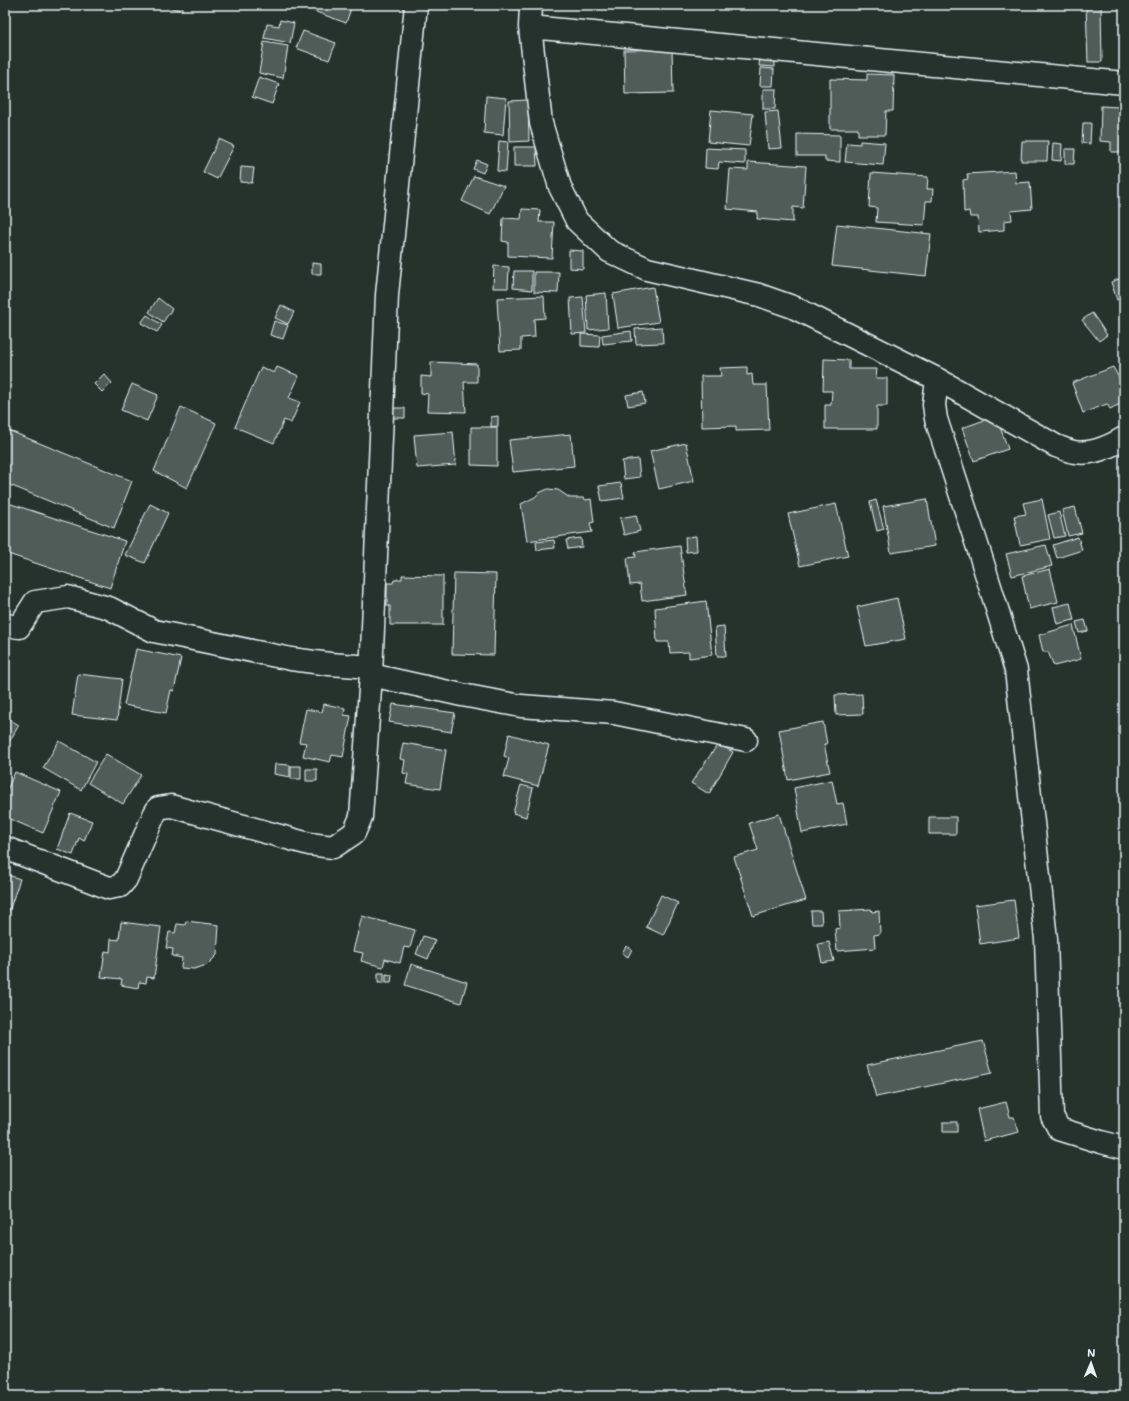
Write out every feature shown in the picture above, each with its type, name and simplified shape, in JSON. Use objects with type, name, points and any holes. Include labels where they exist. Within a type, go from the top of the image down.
[{"type":"street","points":[[5,848],[109,888],[120,886],[126,879],[158,808],[171,806],[309,844],[332,848],[354,833],[361,817],[371,671],[387,295],[416,5]]},
{"type":"street","points":[[531,5],[530,27],[541,123],[560,187],[577,221],[609,251],[647,269],[760,295],[793,307],[937,380],[1056,446],[1074,452],[1091,452],[1104,449],[1124,438]]},
{"type":"street","points":[[530,27],[1124,83]]},
{"type":"street","points":[[937,380],[934,405],[936,419],[1016,670],[1046,938],[1052,1116],[1059,1129],[1124,1148]]},
{"type":"street","points":[[5,625],[19,627],[35,602],[68,597],[109,608],[154,631],[291,659],[371,671],[462,695],[521,706],[614,713],[746,740]]},
{"type":"building","points":[[166,5],[183,5],[182,10],[166,7]]},
{"type":"building","points":[[310,5],[352,5],[346,23],[308,9]]},
{"type":"building","points":[[1086,5],[1101,5],[1102,62],[1088,62]]},
{"type":"building","points":[[280,20],[294,23],[290,43],[264,38],[267,24],[279,26]]},
{"type":"building","points":[[303,31],[336,43],[329,60],[296,48]]},
{"type":"building","points":[[264,42],[288,46],[283,78],[259,73]]},
{"type":"building","points":[[672,49],[673,93],[625,94],[624,50]]},
{"type":"building","points":[[760,57],[775,58],[775,67],[759,66]]},
{"type":"building","points":[[761,68],[774,69],[773,86],[760,86]]},
{"type":"building","points":[[867,74],[894,75],[893,111],[886,111],[885,135],[858,135],[858,129],[830,129],[830,79],[867,80]]},
{"type":"building","points":[[259,77],[279,84],[272,104],[252,97]]},
{"type":"building","points":[[763,89],[776,89],[775,109],[763,109]]},
{"type":"building","points":[[486,96],[506,98],[503,135],[484,133]]},
{"type":"building","points":[[528,100],[529,141],[510,142],[509,101]]},
{"type":"building","points":[[1119,100],[1124,100],[1124,154],[1122,152],[1111,152],[1111,142],[1100,141],[1101,106],[1119,107]]},
{"type":"building","points":[[711,110],[753,114],[749,146],[708,142]]},
{"type":"building","points":[[778,111],[782,148],[768,149],[765,112]]},
{"type":"building","points":[[1083,123],[1091,123],[1090,144],[1082,143]]},
{"type":"building","points":[[797,134],[840,135],[840,162],[825,161],[825,156],[797,156]]},
{"type":"building","points":[[219,139],[234,146],[217,179],[203,172]]},
{"type":"building","points":[[499,141],[508,142],[506,172],[497,171]]},
{"type":"building","points":[[860,141],[885,143],[883,165],[845,162],[847,143],[860,144]]},
{"type":"building","points":[[1022,141],[1048,141],[1047,161],[1021,161]]},
{"type":"building","points":[[1053,143],[1062,144],[1061,161],[1052,160]]},
{"type":"building","points":[[514,147],[536,147],[537,166],[514,166]]},
{"type":"building","points":[[706,148],[745,150],[745,164],[719,162],[718,169],[705,168]]},
{"type":"building","points":[[1065,149],[1075,149],[1074,164],[1065,164]]},
{"type":"building","points":[[477,160],[487,164],[483,173],[473,169]]},
{"type":"building","points":[[748,162],[806,166],[803,208],[793,207],[793,222],[757,219],[758,212],[727,209],[730,169],[748,170]]},
{"type":"building","points":[[241,167],[254,168],[252,183],[240,182]]},
{"type":"building","points":[[1015,171],[1016,183],[1030,182],[1032,209],[1011,211],[1012,220],[1004,221],[1004,230],[979,232],[978,217],[970,217],[969,211],[964,212],[963,180],[968,179],[967,174]]},
{"type":"building","points":[[871,173],[928,177],[927,189],[933,189],[932,201],[926,201],[924,225],[876,222],[877,208],[869,207]]},
{"type":"building","points":[[474,176],[504,186],[490,214],[462,201]]},
{"type":"building","points":[[522,209],[540,210],[539,222],[554,222],[552,258],[508,256],[508,242],[502,241],[503,218],[521,219]]},
{"type":"building","points":[[837,224],[931,234],[926,276],[832,266]]},
{"type":"building","points":[[569,250],[583,251],[583,269],[569,268]]},
{"type":"building","points":[[312,263],[321,264],[321,274],[312,274]]},
{"type":"building","points":[[494,266],[509,267],[508,288],[493,288]]},
{"type":"building","points":[[514,271],[532,271],[532,290],[513,288]]},
{"type":"building","points":[[534,272],[559,272],[558,293],[534,292]]},
{"type":"building","points":[[1124,277],[1124,303],[1121,299],[1117,300],[1111,282]]},
{"type":"building","points":[[653,287],[659,322],[618,328],[613,294]]},
{"type":"building","points":[[606,293],[608,328],[588,330],[586,295]]},
{"type":"building","points":[[544,296],[545,318],[534,319],[535,337],[521,338],[521,350],[500,351],[497,298]]},
{"type":"building","points":[[583,297],[586,333],[572,334],[570,298]]},
{"type":"building","points":[[158,298],[172,309],[163,322],[149,312]]},
{"type":"building","points":[[281,305],[294,312],[288,324],[275,318]]},
{"type":"building","points":[[1092,313],[1107,335],[1099,341],[1082,320]]},
{"type":"building","points":[[147,315],[162,325],[157,332],[141,323]]},
{"type":"building","points":[[274,321],[288,325],[283,339],[270,335]]},
{"type":"building","points":[[662,327],[663,343],[636,344],[635,329]]},
{"type":"building","points":[[631,331],[632,341],[603,344],[602,335]]},
{"type":"building","points":[[581,334],[600,335],[599,347],[581,346]]},
{"type":"building","points":[[824,359],[849,360],[849,369],[877,369],[876,378],[887,378],[887,406],[877,406],[877,429],[825,429],[825,405],[831,405],[832,391],[823,391]]},
{"type":"building","points":[[431,362],[477,364],[477,382],[464,382],[466,412],[427,411],[428,394],[421,393],[421,376],[431,377]]},
{"type":"building","points":[[261,367],[274,373],[277,367],[299,376],[289,398],[300,402],[291,423],[284,420],[274,443],[235,427]]},
{"type":"building","points":[[747,367],[747,375],[752,374],[753,385],[767,385],[769,430],[736,431],[736,426],[702,427],[701,376],[721,376],[720,368]]},
{"type":"building","points":[[1113,367],[1124,387],[1124,402],[1110,409],[1107,404],[1083,413],[1072,383]]},
{"type":"building","points":[[104,374],[112,383],[102,392],[94,384]]},
{"type":"building","points":[[132,384],[158,395],[147,421],[121,410]]},
{"type":"building","points":[[643,392],[645,403],[628,406],[626,395]]},
{"type":"building","points":[[181,407],[216,423],[187,488],[154,471]]},
{"type":"building","points":[[391,408],[405,408],[405,418],[390,418]]},
{"type":"building","points":[[498,416],[498,426],[491,427],[491,417]]},
{"type":"building","points":[[996,416],[1008,449],[974,461],[962,428]]},
{"type":"building","points":[[471,427],[497,427],[497,466],[471,465]]},
{"type":"building","points":[[5,429],[132,481],[114,528],[5,483]]},
{"type":"building","points":[[453,432],[456,465],[417,468],[414,435]]},
{"type":"building","points":[[571,434],[574,466],[513,472],[509,440]]},
{"type":"building","points":[[686,443],[694,481],[659,489],[650,451]]},
{"type":"building","points":[[638,459],[640,477],[624,479],[622,461]]},
{"type":"building","points":[[621,483],[624,498],[602,501],[599,486]]},
{"type":"building","points":[[548,489],[558,490],[570,498],[583,498],[586,500],[591,499],[594,522],[590,523],[592,532],[527,541],[521,504]]},
{"type":"building","points":[[927,499],[935,546],[891,553],[883,506]]},
{"type":"building","points":[[1042,499],[1050,539],[1020,545],[1014,516],[1026,514],[1023,503]]},
{"type":"building","points":[[876,500],[884,529],[877,531],[870,502]]},
{"type":"building","points":[[5,502],[125,541],[110,588],[5,553]]},
{"type":"building","points":[[150,504],[168,513],[145,563],[125,555]]},
{"type":"building","points":[[836,504],[848,556],[800,566],[788,514]]},
{"type":"building","points":[[1075,507],[1082,533],[1068,536],[1062,510]]},
{"type":"building","points":[[1059,512],[1065,536],[1054,538],[1048,515]]},
{"type":"building","points":[[636,515],[640,531],[624,535],[620,518]]},
{"type":"building","points":[[696,536],[697,551],[686,552],[685,537]]},
{"type":"building","points":[[1078,537],[1082,550],[1057,558],[1053,545]]},
{"type":"building","points":[[581,538],[582,547],[568,549],[566,540]]},
{"type":"building","points":[[554,540],[555,548],[537,550],[536,542]]},
{"type":"building","points":[[1046,545],[1052,566],[1012,576],[1006,554]]},
{"type":"building","points":[[680,546],[687,595],[642,601],[640,584],[630,585],[627,558],[636,557],[635,552]]},
{"type":"building","points":[[1050,569],[1058,602],[1029,609],[1022,576]]},
{"type":"building","points":[[454,573],[496,574],[494,655],[452,654]]},
{"type":"building","points":[[402,575],[443,576],[443,625],[390,625],[390,606],[387,606],[387,583],[393,583],[394,580],[402,579]]},
{"type":"building","points":[[897,598],[906,639],[866,646],[857,607]]},
{"type":"building","points":[[706,601],[712,655],[689,658],[689,652],[670,653],[669,642],[657,642],[655,608]]},
{"type":"building","points":[[1070,603],[1074,620],[1057,624],[1053,607]]},
{"type":"building","points":[[1085,620],[1088,631],[1079,633],[1076,622]]},
{"type":"building","points":[[1073,625],[1081,659],[1054,666],[1048,652],[1043,652],[1039,635]]},
{"type":"building","points":[[724,626],[726,656],[717,656],[715,627]]},
{"type":"building","points":[[136,649],[181,658],[174,691],[171,690],[166,713],[124,705]]},
{"type":"building","points":[[78,674],[122,679],[117,720],[72,715]]},
{"type":"building","points":[[862,694],[863,714],[836,715],[835,695]]},
{"type":"building","points":[[324,704],[345,708],[344,715],[351,716],[343,757],[332,755],[330,762],[303,756],[306,743],[299,742],[306,709],[322,712]]},
{"type":"building","points":[[393,704],[455,713],[451,732],[389,722]]},
{"type":"building","points":[[5,717],[19,725],[5,749]]},
{"type":"building","points":[[823,722],[827,744],[824,744],[830,772],[788,780],[779,730]]},
{"type":"building","points":[[509,734],[549,745],[538,786],[504,777],[509,758],[504,756]]},
{"type":"building","points":[[59,741],[96,762],[81,790],[43,768]]},
{"type":"building","points":[[403,743],[446,750],[440,789],[406,784],[408,774],[403,773],[405,760],[400,759]]},
{"type":"building","points":[[718,744],[733,752],[709,794],[691,783]]},
{"type":"building","points":[[106,754],[141,775],[123,804],[88,783]]},
{"type":"building","points":[[275,764],[290,765],[290,777],[274,774]]},
{"type":"building","points":[[291,766],[301,766],[301,779],[291,779]]},
{"type":"building","points":[[306,769],[317,769],[317,781],[306,781]]},
{"type":"building","points":[[15,772],[61,792],[43,833],[5,817],[5,794]]},
{"type":"building","points":[[832,780],[837,804],[843,803],[847,824],[802,833],[794,788]]},
{"type":"building","points":[[521,785],[533,788],[526,817],[513,813]]},
{"type":"building","points":[[70,813],[92,821],[84,841],[79,838],[73,855],[57,849]]},
{"type":"building","points":[[779,814],[806,900],[753,916],[734,857],[758,850],[749,823]]},
{"type":"building","points":[[929,817],[956,817],[956,834],[929,834]]},
{"type":"building","points":[[5,874],[20,879],[5,923]]},
{"type":"building","points":[[661,895],[678,903],[663,935],[646,927]]},
{"type":"building","points":[[1014,900],[1019,938],[980,944],[975,905]]},
{"type":"building","points":[[871,909],[872,912],[879,911],[880,934],[874,935],[875,948],[837,951],[835,929],[840,928],[839,911]]},
{"type":"building","points":[[811,911],[821,911],[822,924],[812,924]]},
{"type":"building","points":[[362,916],[415,930],[410,948],[404,947],[400,963],[385,959],[383,967],[361,961],[363,953],[353,951]]},
{"type":"building","points":[[186,921],[219,925],[217,955],[207,965],[194,969],[181,968],[182,958],[172,956],[173,949],[166,948],[169,932],[175,933],[177,924],[185,925]]},
{"type":"building","points":[[121,922],[161,927],[154,978],[147,977],[146,983],[139,982],[138,988],[121,985],[122,979],[101,977],[105,951],[110,952],[111,939],[119,940]]},
{"type":"building","points":[[423,936],[435,940],[428,959],[416,954]]},
{"type":"building","points":[[829,942],[834,961],[822,963],[818,944]]},
{"type":"building","points":[[626,946],[632,949],[628,957],[622,953]]},
{"type":"building","points":[[411,964],[467,982],[461,1003],[405,985]]},
{"type":"building","points":[[378,973],[384,973],[384,983],[378,983]]},
{"type":"building","points":[[386,974],[392,975],[391,983],[386,983]]},
{"type":"building","points":[[983,1041],[992,1073],[876,1097],[867,1065]]},
{"type":"building","points":[[1006,1102],[1010,1117],[1014,1117],[1019,1132],[984,1141],[977,1109]]},
{"type":"building","points":[[943,1122],[957,1122],[957,1132],[943,1132]]}]
